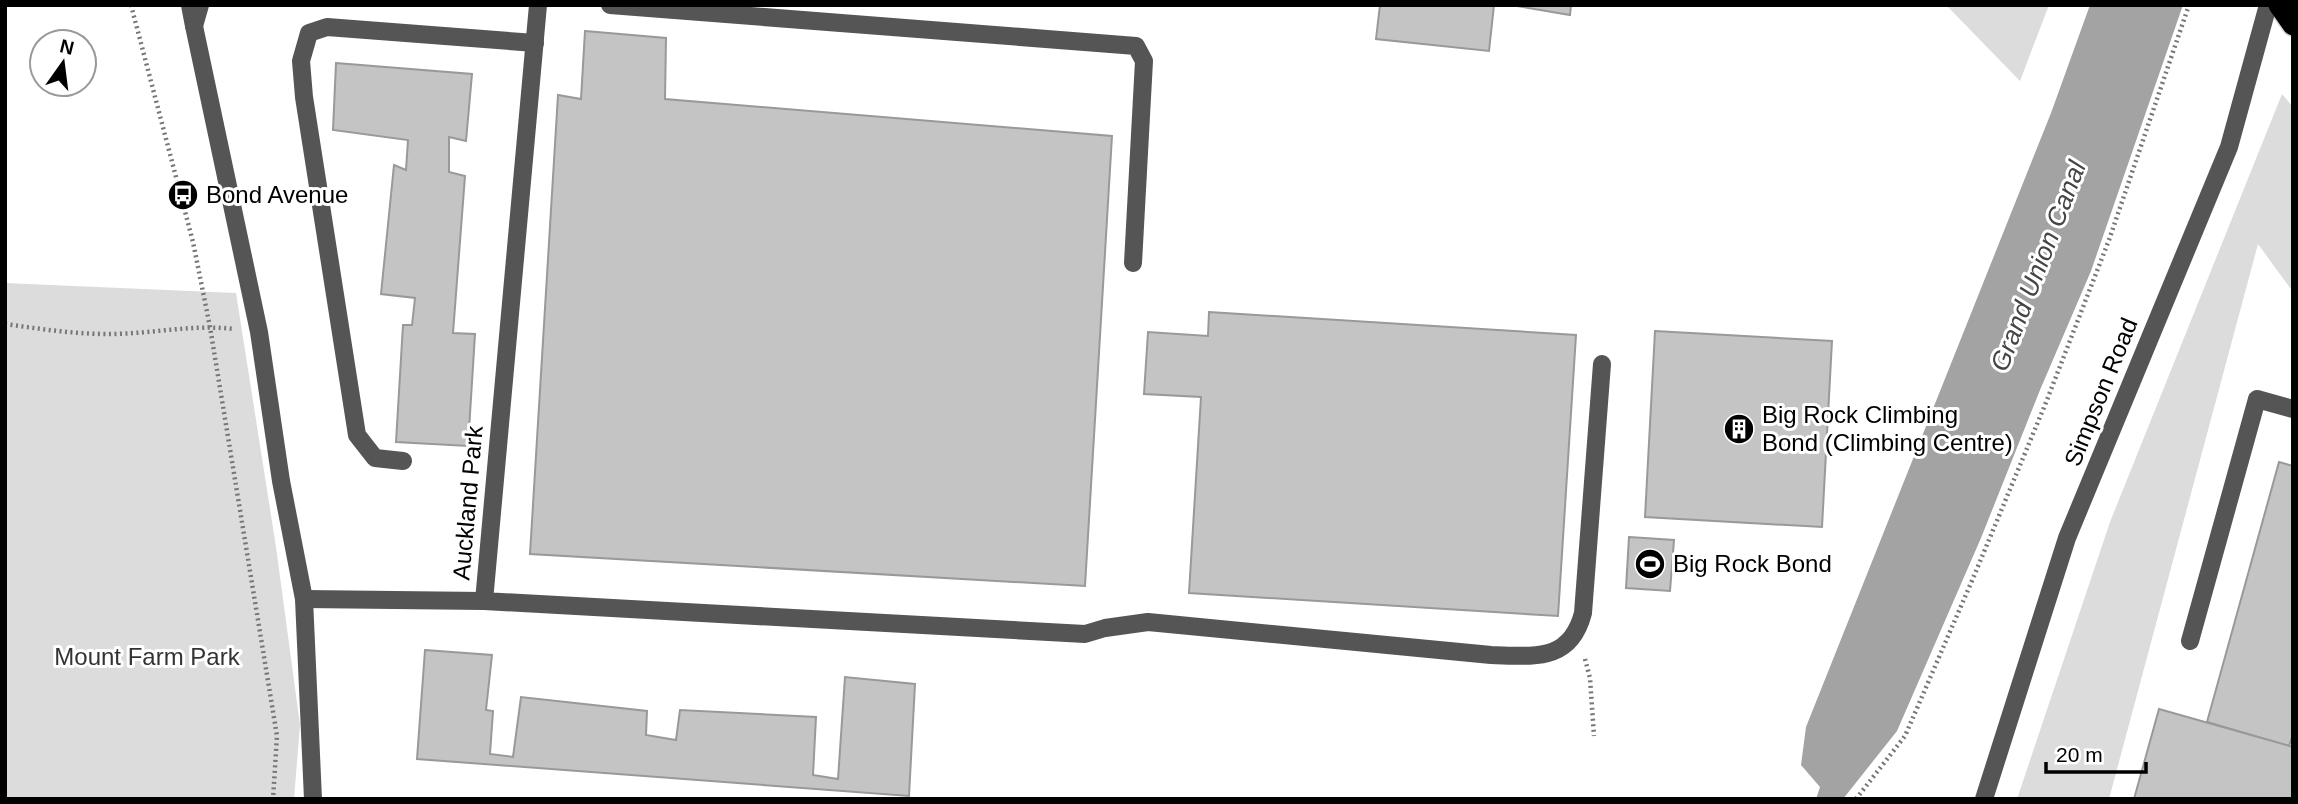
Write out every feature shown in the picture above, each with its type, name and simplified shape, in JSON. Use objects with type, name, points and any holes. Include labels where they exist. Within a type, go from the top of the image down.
[{"type":"highway","points":[[2279,5],[2293,25]]},
{"type":"street","points":[[190,5],[259,332],[281,481],[304,599],[313,799]]},
{"type":"street","points":[[194,26],[200,5]]},
{"type":"street","name":"Auckland Park","points":[[538,5],[484,601],[1085,634],[1105,628],[1148,622],[1491,656],[1534,656],[1564,648],[1578,631],[1586,591],[1602,364]]},
{"type":"street","points":[[610,5],[1136,46],[1144,61],[1133,262]]},
{"type":"street","name":"Simpson Road","points":[[1984,799],[2067,538],[2229,147],[2268,5]]},
{"type":"street","points":[[403,461],[375,458],[357,435],[304,97],[301,61],[309,33],[327,27],[535,43]]},
{"type":"street","points":[[2190,641],[2257,399],[2293,409]]},
{"type":"street","points":[[304,599],[484,601]]},
{"type":"path","points":[[131,5],[193,242],[211,327],[277,736],[273,799]]},
{"type":"path","points":[[1856,799],[1905,736],[1974,576],[2045,405],[2109,240],[2189,5]]},
{"type":"path","points":[[5,324],[108,334],[211,327]]},
{"type":"path","points":[[1590,678],[1594,736]]},
{"type":"green space","points":[[1946,5],[2049,5],[2020,81]]},
{"type":"green space","points":[[2282,94],[2293,107],[2293,292],[2258,244],[2109,799],[2017,799],[2110,522]]},
{"type":"green space","name":"Mount Farm Park","points":[[5,283],[236,293],[276,547],[300,725],[294,799],[5,799]]},
{"type":"water","name":"Grand Union Canal","points":[[2090,5],[2183,5],[2091,271],[1981,538],[1897,731],[1843,799],[1816,799],[1820,787],[1801,765],[1806,727],[2051,113]]},
{"type":"building","points":[[1380,5],[1494,5],[1489,51],[1376,39]]},
{"type":"building","points":[[1511,5],[1571,5],[1570,15]]},
{"type":"building","points":[[585,31],[666,38],[665,99],[1112,136],[1085,586],[530,554],[558,95],[581,99]]},
{"type":"building","points":[[336,63],[472,74],[466,141],[449,137],[449,172],[465,176],[453,333],[475,334],[468,446],[396,442],[403,325],[412,325],[415,298],[381,294],[394,165],[406,170],[408,140],[333,130]]},
{"type":"building","points":[[1209,312],[1576,335],[1558,616],[1189,593],[1201,397],[1144,394],[1148,332],[1208,336]]},
{"type":"building","name":"Big Rock Climbing Bond (Climbing Centre)","points":[[1655,331],[1832,341],[1822,527],[1645,517]]},
{"type":"building","points":[[2279,462],[2293,466],[2293,734],[2289,746],[2207,722]]},
{"type":"building","name":"Big Rock Bond","points":[[1629,537],[1674,540],[1670,591],[1626,588]]},
{"type":"building","points":[[425,650],[492,655],[486,710],[493,711],[490,754],[513,757],[521,697],[647,711],[646,735],[676,740],[680,710],[816,717],[813,775],[838,779],[845,677],[915,684],[909,796],[417,759]]},
{"type":"building","points":[[2159,709],[2293,747],[2293,799],[2134,799]]},
{"type":"place","name":"Bond Avenue","points":[[183,195]]},
{"type":"place","name":"Big Rock Climbing Bond (Climbing Centre)","points":[[1739,429]]},
{"type":"place","name":"Big Rock Bond","points":[[1650,564]]}]
